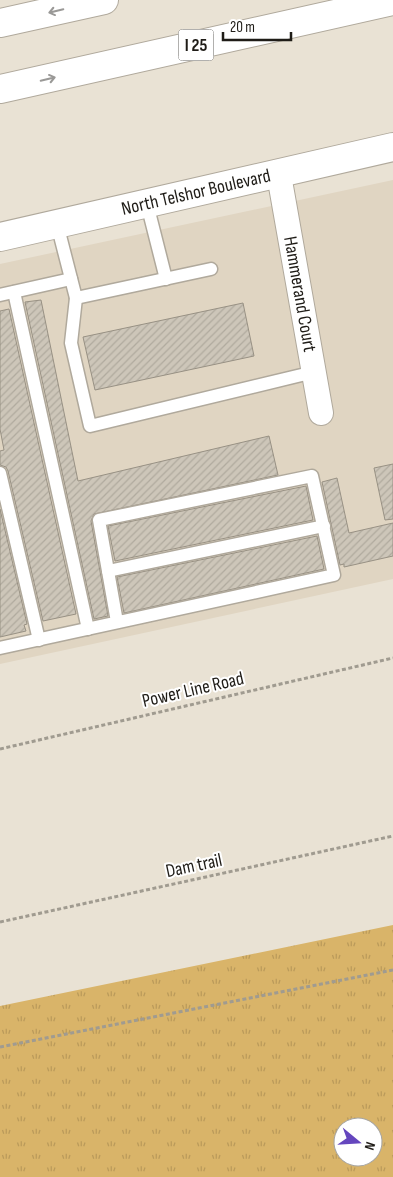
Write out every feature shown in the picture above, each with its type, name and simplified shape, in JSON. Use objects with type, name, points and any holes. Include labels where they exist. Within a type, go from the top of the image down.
[{"type":"main road","points":[[0,23],[104,0]]},
{"type":"main road","name":"I 25","points":[[0,90],[393,1]]},
{"type":"main road","name":"North Telshor Boulevard","points":[[0,237],[279,175],[393,147]]},
{"type":"street","name":"Hammerand Court","points":[[279,175],[321,413]]},
{"type":"lane","points":[[148,204],[166,279]]},
{"type":"lane","points":[[58,224],[76,298],[71,343],[90,426],[314,372]]},
{"type":"lane","points":[[76,298],[211,269]]},
{"type":"lane","points":[[0,295],[71,279]]},
{"type":"lane","points":[[14,292],[88,629]]},
{"type":"lane","points":[[0,473],[38,640]]},
{"type":"lane","points":[[0,648],[334,574],[312,476],[99,520],[116,622]]},
{"type":"lane","points":[[108,571],[324,526]]},
{"type":"path","name":"Power Line Road","points":[[0,749],[393,658]]},
{"type":"path","name":"Dam trail","points":[[0,922],[393,836]]},
{"type":"path","points":[[0,1047],[393,970]]},
{"type":"shaded area","points":[[393,180],[393,579],[0,664],[0,264]]},
{"type":"green space","points":[[393,925],[393,1177],[0,1177],[0,1006]]},
{"type":"building","points":[[41,300],[78,481],[269,436],[278,475],[94,514],[91,521],[108,616],[94,619],[25,302]]},
{"type":"building","points":[[243,303],[254,356],[95,390],[83,337]]},
{"type":"building","points":[[9,309],[76,614],[43,621],[8,471],[6,467],[0,465],[0,451],[4,450],[0,429],[0,311]]},
{"type":"building","points":[[393,464],[393,519],[385,520],[374,468]]},
{"type":"building","points":[[337,478],[349,533],[393,523],[393,556],[344,567],[344,564],[340,565],[322,482]]},
{"type":"building","points":[[306,486],[313,520],[115,561],[108,526]]},
{"type":"building","points":[[0,509],[27,624],[24,625],[26,631],[0,637]]},
{"type":"building","points":[[317,536],[324,569],[124,613],[117,577]]}]
